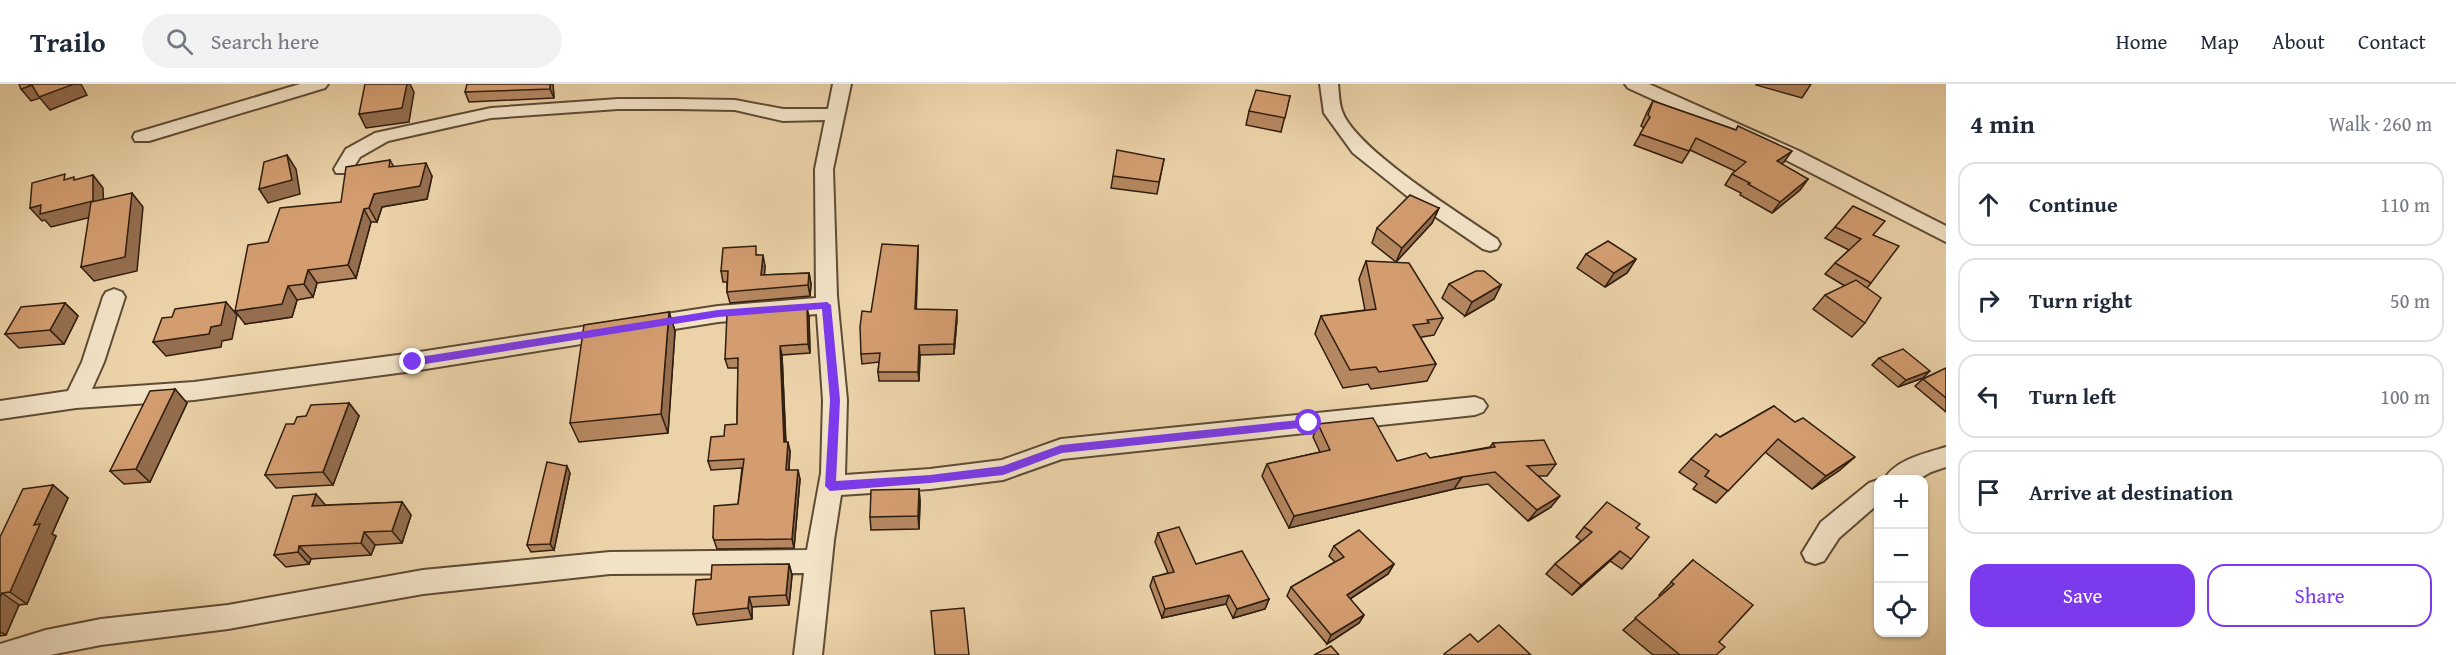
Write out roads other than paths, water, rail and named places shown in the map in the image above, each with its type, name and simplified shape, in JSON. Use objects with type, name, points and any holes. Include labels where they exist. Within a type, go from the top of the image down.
[{"type":"street","points":[[142,137],[319,84]]},
{"type":"street","points":[[808,655],[830,486],[835,400],[827,305],[824,169],[842,84]]},
{"type":"street","points":[[1329,84],[1333,113],[1360,149],[1424,200],[1490,244]]},
{"type":"street","points":[[1634,84],[1807,160],[1946,235]]},
{"type":"street","points":[[1673,84],[1696,110]]},
{"type":"street","points":[[343,168],[353,153],[382,137],[491,113],[618,104],[676,104],[735,105],[783,115],[835,114]]},
{"type":"street","points":[[76,399],[93,362],[114,297]]},
{"type":"street","points":[[0,410],[76,399],[194,391],[413,362],[718,314],[827,305]]},
{"type":"street","points":[[830,486],[930,479],[1003,470],[1061,449],[1475,406]]},
{"type":"street","points":[[1904,475],[1923,464],[1946,457]]},
{"type":"street","points":[[1815,554],[1830,530],[1874,493]]},
{"type":"street","points":[[6,655],[101,632],[228,616],[423,582],[610,563],[819,561]]}]
